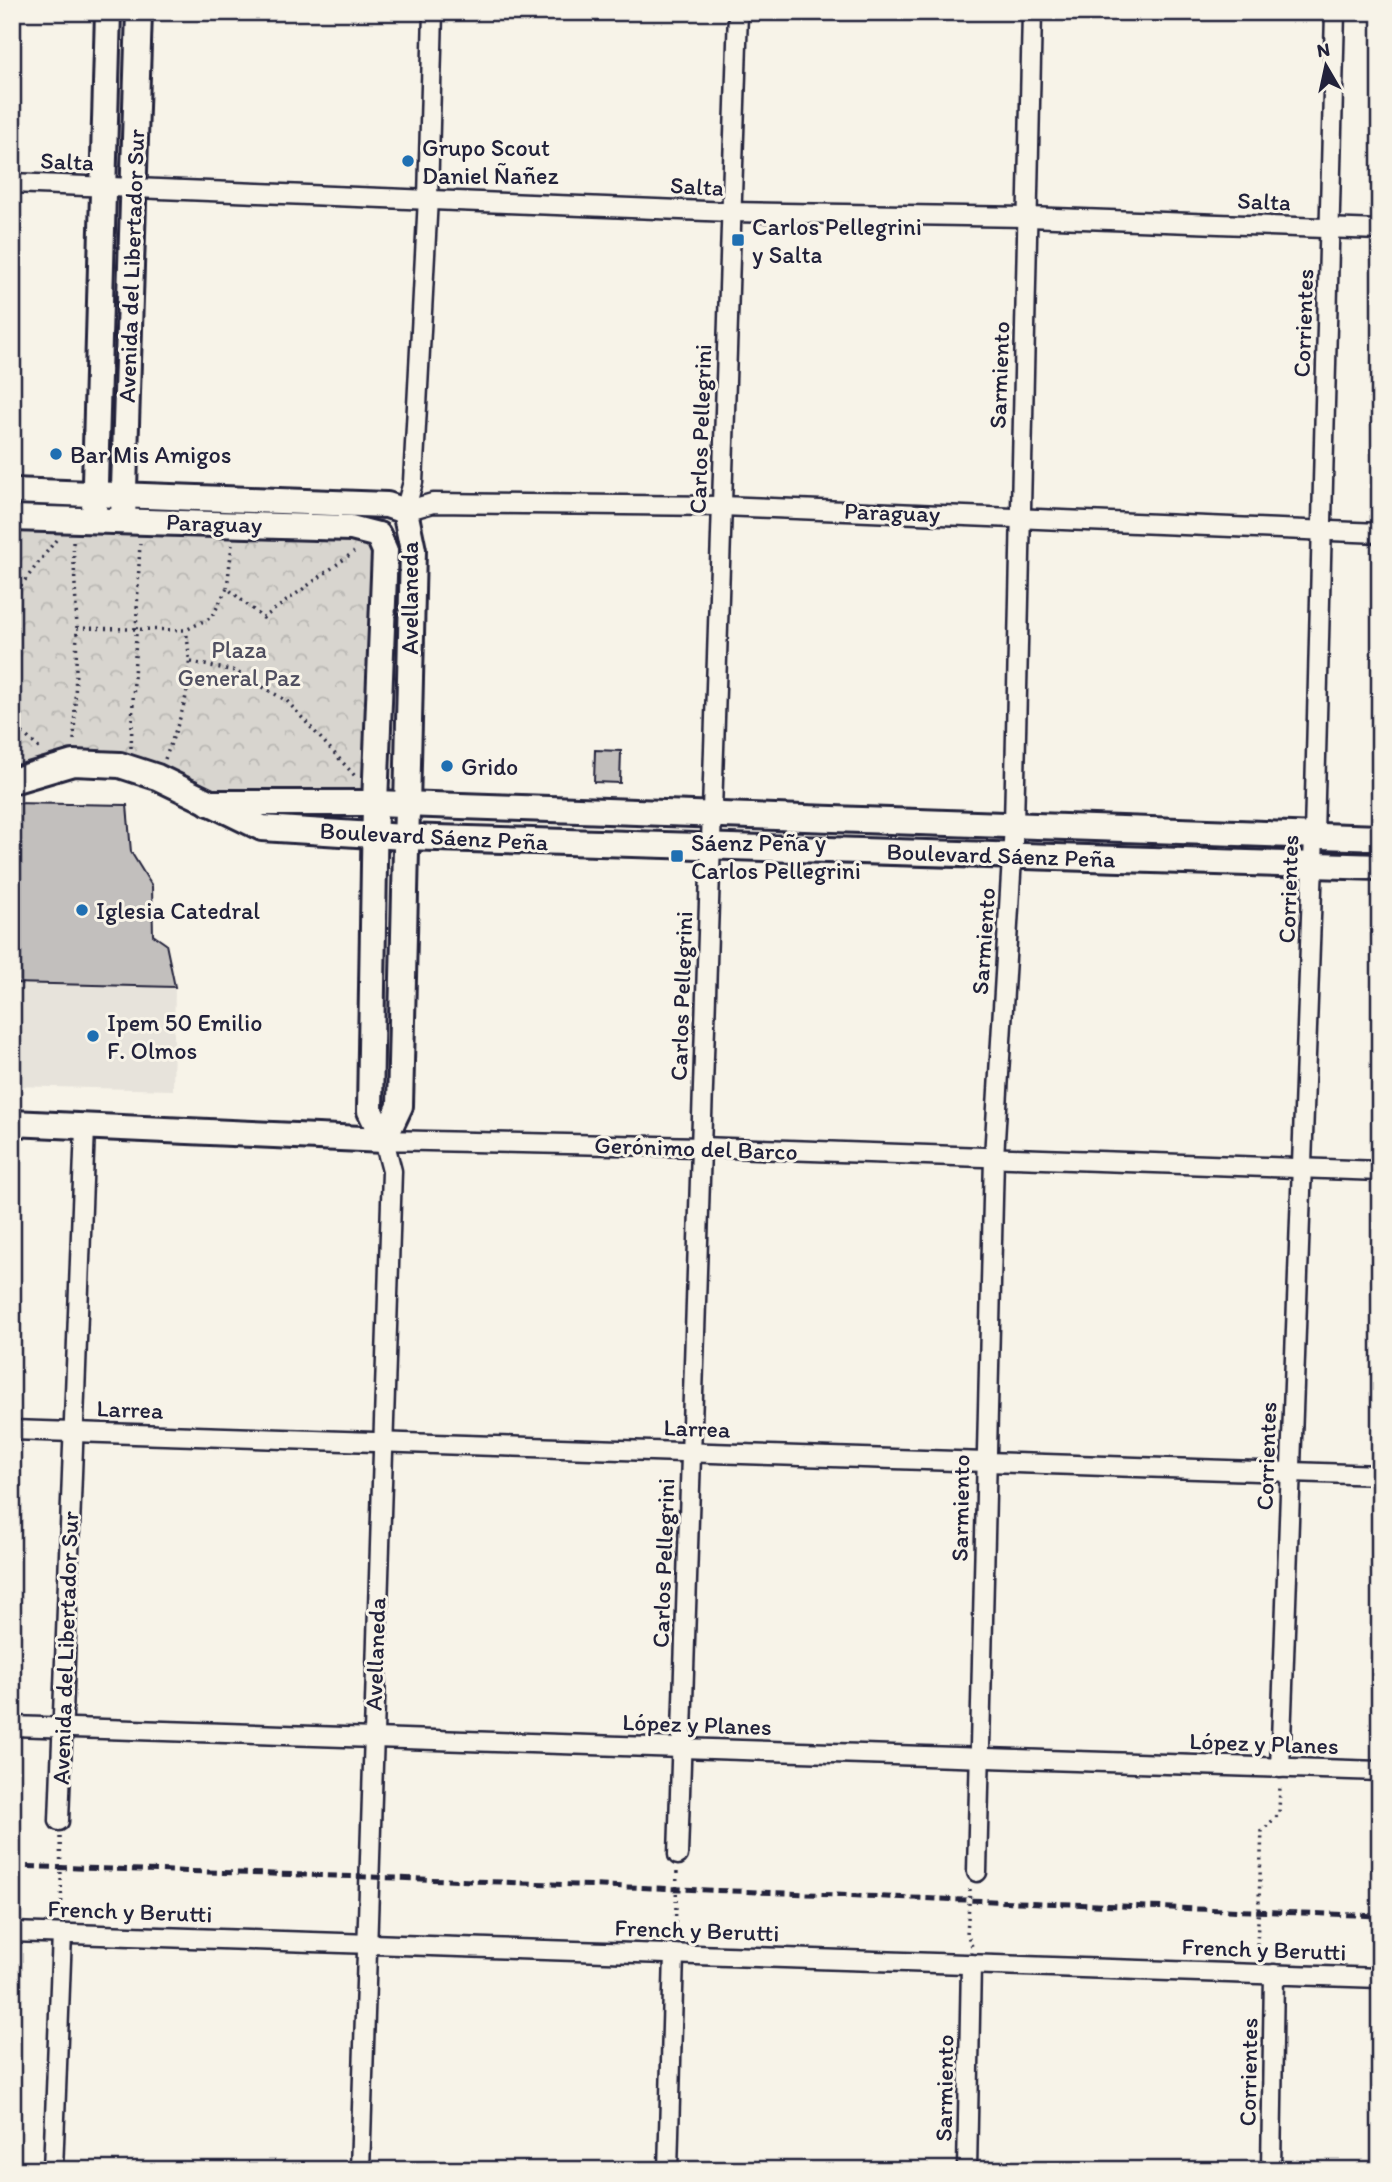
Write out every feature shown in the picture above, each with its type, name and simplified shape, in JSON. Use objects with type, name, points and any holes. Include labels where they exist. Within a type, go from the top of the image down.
[{"type":"main road","name":"Avenida del Libertador Sur","points":[[83,519],[94,494],[108,12]]},
{"type":"main road","name":"Avenida del Libertador Sur","points":[[132,520],[124,495],[139,12]]},
{"type":"main road","name":"Paraguay","points":[[12,491],[387,505],[405,511],[378,535],[351,528],[12,518]]},
{"type":"main road","name":"Avellaneda","points":[[384,1140],[400,1107],[412,550],[405,511]]},
{"type":"main road","name":"Avellaneda","points":[[378,535],[385,551],[374,835],[370,1111],[384,1140]]},
{"type":"main road","name":"Boulevard Sáenz Peña","points":[[12,781],[65,764],[98,762],[131,768],[157,777],[262,828],[404,837],[1380,867]]},
{"type":"main road","name":"Boulevard Sáenz Peña","points":[[209,803],[375,803],[1380,838]]},
{"type":"main road","name":"Gerónimo del Barco","points":[[12,1124],[384,1140]]},
{"type":"street","name":"Avellaneda","points":[[405,511],[413,482],[428,198],[433,12]]},
{"type":"street","name":"Carlos Pellegrini","points":[[678,1855],[738,12]]},
{"type":"street","name":"Sarmiento","points":[[977,1872],[994,1157],[1014,825],[1032,12]]},
{"type":"street","name":"Corrientes","points":[[1280,1768],[1314,835],[1335,12]]},
{"type":"street","name":"Salta","points":[[12,183],[732,212],[1028,217],[1380,230]]},
{"type":"street","name":"Paraguay","points":[[405,511],[433,503],[722,506],[1019,516],[1380,533]]},
{"type":"street","name":"Avenida del Libertador Sur","points":[[59,1821],[85,1126]]},
{"type":"street","name":"Avellaneda","points":[[360,2170],[391,1171],[384,1140]]},
{"type":"street","name":"Gerónimo del Barco","points":[[384,1140],[701,1147],[1380,1171]]},
{"type":"street","name":"Larrea","points":[[12,1430],[1380,1475]]},
{"type":"street","name":"López y Planes","points":[[12,1726],[1380,1771]]},
{"type":"street","name":"French y Berutti","points":[[12,1932],[1380,1978]]},
{"type":"street","points":[[53,2170],[62,1934]]},
{"type":"street","points":[[668,2170],[674,1954]]},
{"type":"street","name":"Sarmiento","points":[[967,2170],[971,1964]]},
{"type":"street","name":"Corrientes","points":[[1271,2170],[1272,1974]]},
{"type":"path","points":[[12,597],[83,519]]},
{"type":"path","points":[[65,764],[83,519]]},
{"type":"path","points":[[131,768],[137,631],[132,520]]},
{"type":"path","points":[[76,628],[186,630],[212,617],[227,588],[234,524]]},
{"type":"path","points":[[227,588],[263,618],[378,535]]},
{"type":"path","points":[[157,777],[188,699],[191,662],[186,630]]},
{"type":"path","points":[[191,662],[235,671],[287,701],[359,780],[375,803]]},
{"type":"path","points":[[12,723],[65,764]]},
{"type":"path","points":[[1272,1974],[1257,1945],[1262,1831],[1279,1814],[1280,1768]]},
{"type":"path","name":"Avenida del Libertador Sur","points":[[59,1821],[62,1934]]},
{"type":"path","points":[[674,1954],[678,1855]]},
{"type":"path","points":[[971,1964],[972,1943],[967,1934],[970,1890],[976,1883],[977,1872]]},
{"type":"shaded area","name":"Ipem 50 Emilio F. Olmos","points":[[12,983],[175,987],[173,1090],[12,1086]]},
{"type":"green space","name":"Plaza General Paz","points":[[12,518],[378,535],[375,803],[209,803],[120,765],[12,781]]},
{"type":"building","points":[[595,750],[621,751],[620,783],[594,782]]},
{"type":"building","name":"Iglesia Catedral","points":[[12,803],[127,805],[131,852],[152,886],[153,935],[166,944],[175,987],[12,983]]},
{"type":"railway","points":[[12,1866],[1380,1916]]},
{"type":"place","name":"Grupo Scout Daniel Ñañez","points":[[408,161]]},
{"type":"place","name":"Carlos Pellegrini y Salta","points":[[738,240]]},
{"type":"place","name":"Bar Mis Amigos","points":[[56,454]]},
{"type":"place","name":"Grido","points":[[447,766]]},
{"type":"place","name":"Sáenz Peña y Carlos Pellegrini","points":[[677,856]]},
{"type":"place","name":"Iglesia Catedral","points":[[82,910]]},
{"type":"place","name":"Ipem 50 Emilio F. Olmos","points":[[93,1036]]}]
